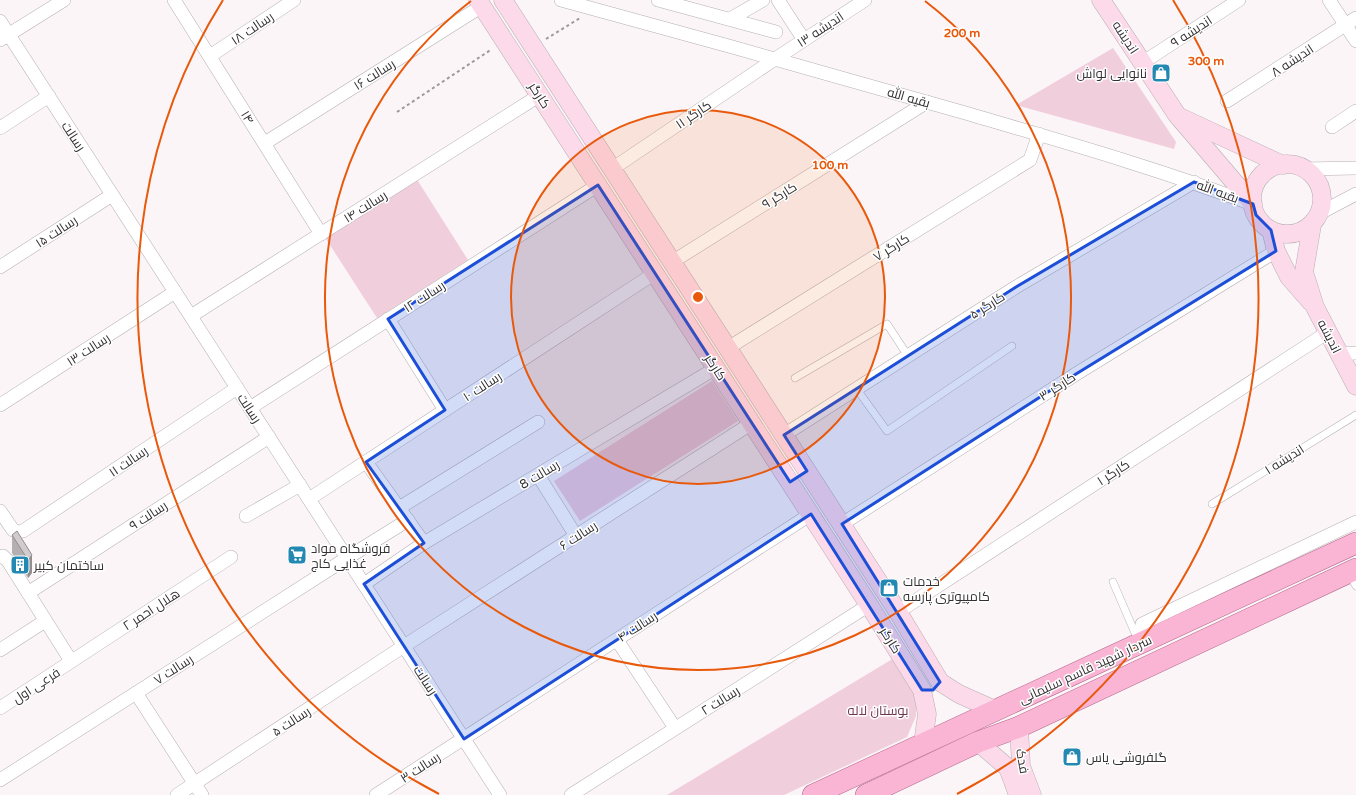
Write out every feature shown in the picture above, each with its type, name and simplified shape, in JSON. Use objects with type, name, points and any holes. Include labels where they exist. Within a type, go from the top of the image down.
[{"type":"main road","name":"سردار شهید قاسم سلیمانی","points":[[813,795],[1356,543]]},
{"type":"main road","points":[[866,795],[978,742],[1019,727],[1353,576]]},
{"type":"street","points":[[4,37],[64,0]]},
{"type":"street","name":"۱۴","points":[[174,0],[321,234]]},
{"type":"street","name":"رسالت ۱۸","points":[[210,56],[294,0]]},
{"type":"street","name":"کارگر","points":[[503,0],[842,524],[898,612],[940,682],[959,694],[996,710]]},
{"type":"street","name":"بقیه الله","points":[[561,0],[1039,134],[1194,182],[1253,204]]},
{"type":"street","points":[[658,0],[776,32]]},
{"type":"street","points":[[730,19],[763,0]]},
{"type":"street","points":[[778,0],[804,40]]},
{"type":"street","name":"اندیشه ۱۳","points":[[775,59],[865,0]]},
{"type":"street","name":"اندیشه","points":[[1101,0],[1177,115],[1253,204],[1256,215],[1262,224],[1271,230],[1276,251],[1289,277],[1315,307]]},
{"type":"street","name":"اندیشه ۹","points":[[1142,63],[1239,0]]},
{"type":"street","points":[[1329,0],[1351,22],[1356,41]]},
{"type":"street","name":"کارگر","points":[[480,3],[811,514],[922,690],[927,714],[923,744]]},
{"type":"street","name":"رسالت ۱۶","points":[[265,143],[480,3]]},
{"type":"street","name":"رسالت","points":[[0,21],[4,37],[49,96],[500,795]]},
{"type":"street","name":"اندیشه ۸","points":[[1227,101],[1351,22]]},
{"type":"street","name":"کارگر ۱۱","points":[[612,169],[775,59]]},
{"type":"street","name":"رسالت ۱۴","points":[[191,316],[540,95]]},
{"type":"street","points":[[0,128],[49,96]]},
{"type":"street","name":"کارگر ۹","points":[[672,262],[927,102]]},
{"type":"street","points":[[1332,127],[1356,111]]},
{"type":"street","points":[[1177,115],[1283,165]]},
{"type":"street","name":"کارگر ۷","points":[[728,348],[1030,160],[1039,134]]},
{"type":"street","points":[[1253,204],[1253,193],[1256,183],[1263,174],[1272,168],[1283,165],[1294,165],[1304,168],[1356,168]]},
{"type":"street","name":"اندیشه","points":[[1304,168],[1313,175],[1319,184],[1322,195],[1322,206],[1316,219],[1304,272],[1315,307],[1328,332],[1348,353],[1356,384]]},
{"type":"street","name":"کارگر ۵","points":[[784,435],[1016,287],[1194,182]]},
{"type":"street","name":"رسالت ۱۲","points":[[250,408],[598,185]]},
{"type":"street","points":[[1271,230],[1281,234],[1292,234],[1303,231],[1316,219],[1356,194]]},
{"type":"street","name":"رسالت ۱۵","points":[[0,267],[112,195]]},
{"type":"street","name":"کارگر ۳","points":[[842,524],[1076,374],[1276,251]]},
{"type":"street","name":"رسالت ۱۰","points":[[309,499],[655,273]]},
{"type":"street","name":"رسالت ۱۳","points":[[0,405],[175,292]]},
{"type":"street","points":[[388,319],[445,410]]},
{"type":"street","name":"کارگر ۱","points":[[898,612],[1328,332]]},
{"type":"street","name":"رسالت 8","points":[[364,584],[424,543],[716,368]]},
{"type":"street","name":"رسالت ۱۱","points":[[0,511],[13,530],[18,532],[23,531],[237,388]]},
{"type":"street","points":[[399,508],[538,422]]},
{"type":"street","name":"رسالت ۶","points":[[404,646],[752,423]]},
{"type":"street","name":"رسالت ۹","points":[[28,593],[269,437]]},
{"type":"street","points":[[366,462],[424,543]]},
{"type":"street","points":[[790,482],[807,471]]},
{"type":"street","points":[[538,475],[576,536]]},
{"type":"street","points":[[246,516],[300,485]]},
{"type":"street","name":"رسالت ۴","points":[[464,739],[811,514]]},
{"type":"street","name":"رسالت ۷","points":[[0,780],[346,558],[408,520]]},
{"type":"street","points":[[1139,644],[1142,624],[1356,522]]},
{"type":"street","points":[[1,557],[8,562],[71,661]]},
{"type":"street","name":"هلال احمر ۲","points":[[71,661],[231,557]]},
{"type":"street","name":"رسالت ۲","points":[[571,795],[869,605]]},
{"type":"street","points":[[0,650],[45,621]]},
{"type":"street","points":[[617,640],[675,728]]},
{"type":"street","name":"رسالت ۵","points":[[177,795],[404,646]]},
{"type":"street","name":"فرعی اول","points":[[0,708],[71,661]]},
{"type":"street","points":[[922,690],[927,692],[933,690],[938,687],[940,682]]},
{"type":"street","points":[[136,693],[202,795]]},
{"type":"street","name":"فدک","points":[[1018,795],[1015,767],[1019,727]]},
{"type":"street","name":"رسالت ۳","points":[[376,795],[464,739]]},
{"type":"street","name":"فدک","points":[[978,742],[1015,767],[1032,795]]},
{"type":"lane","points":[[795,378],[887,324],[908,356]]},
{"type":"lane","points":[[856,388],[887,431],[1012,346]]},
{"type":"lane","name":"اندیشه ۱","points":[[1212,504],[1356,415]]},
{"type":"lane","points":[[1113,582],[1139,644]]},
{"type":"path","points":[[533,47],[594,9]]},
{"type":"path","points":[[397,112],[505,40]]},
{"type":"highlighted area","points":[[1194,182],[1253,204],[1256,215],[1271,230],[1276,251],[1076,374],[842,524],[940,682],[933,690],[922,690],[811,514],[464,739],[364,584],[424,543],[366,462],[445,410],[388,319],[598,185],[790,482],[807,471],[784,435],[1016,287]]},
{"type":"green space","points":[[1113,48],[1176,142],[1174,149],[1016,105]]},
{"type":"green space","points":[[411,170],[468,260],[377,318],[319,228]]},
{"type":"green space","points":[[712,381],[738,421],[580,521],[554,481]]},
{"type":"green space","name":"بوستان لاله","points":[[894,658],[916,693],[916,716],[907,737],[784,795],[667,795]]},
{"type":"building","points":[[17,531],[32,555],[28,560],[12,535]]},
{"type":"place","name":"نانوایی لواش","points":[[1161,73]]},
{"type":"place","name":"فروشگاه مواد غذایی کاج","points":[[297,555]]},
{"type":"place","name":"ساختمان کبیر","points":[[20,565]]},
{"type":"place","name":"خدمات کامپیوتری پارسه","points":[[889,588]]},
{"type":"place","name":"گلفروشی یاس","points":[[1072,757]]}]
